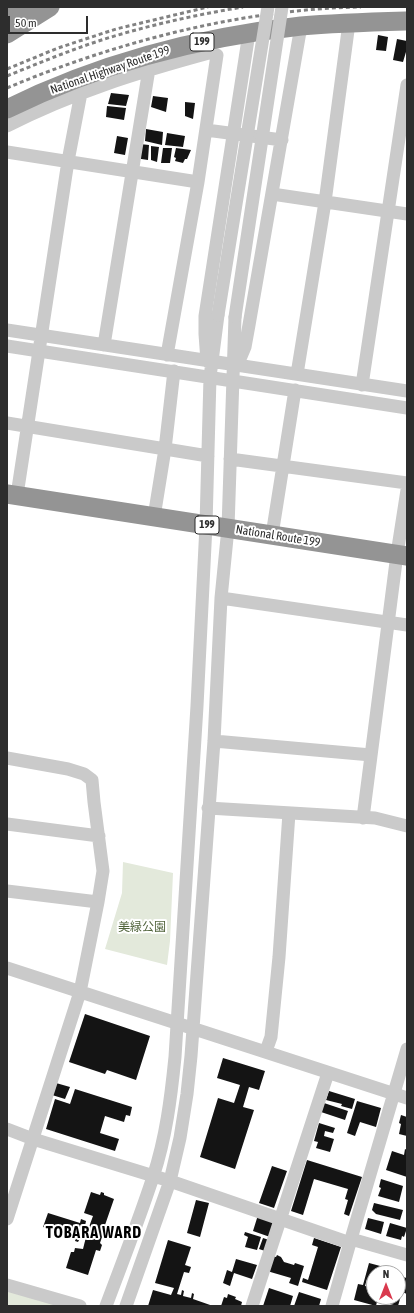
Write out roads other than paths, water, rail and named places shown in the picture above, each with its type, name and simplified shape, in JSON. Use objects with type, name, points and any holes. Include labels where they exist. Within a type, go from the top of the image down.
[{"type":"highway","points":[[7,17],[23,7]]},
{"type":"highway","points":[[7,34],[50,7]]},
{"type":"highway","name":"National Highway Route 199","points":[[7,109],[82,77],[138,58],[192,44],[301,26],[407,21]]},
{"type":"highway","name":"National Route 199","points":[[12,494],[402,555]]},
{"type":"street","points":[[106,1306],[154,1176],[164,1137],[171,1092],[177,1023],[197,706],[206,525],[210,360],[268,7]]},
{"type":"street","points":[[126,1306],[170,1181],[180,1138],[187,1094],[214,741],[221,598],[228,528],[232,381],[236,364],[235,317],[282,7]]},
{"type":"street","points":[[297,374],[325,202],[349,23]]},
{"type":"street","points":[[236,364],[245,347],[301,26]]},
{"type":"street","points":[[210,360],[205,334],[205,316],[249,34]]},
{"type":"street","points":[[7,126],[81,93],[149,69],[209,53],[217,55],[198,182],[167,354]]},
{"type":"street","points":[[104,345],[149,69]]},
{"type":"street","points":[[362,385],[407,85]]},
{"type":"street","points":[[12,494],[27,426],[68,161],[81,93]]},
{"type":"street","points":[[206,130],[282,140]]},
{"type":"street","points":[[7,152],[198,182]]},
{"type":"street","points":[[272,194],[407,214]]},
{"type":"street","points":[[7,330],[407,391]]},
{"type":"street","points":[[7,346],[407,408]]},
{"type":"street","points":[[154,517],[165,449],[174,371]]},
{"type":"street","points":[[272,535],[295,390]]},
{"type":"street","points":[[7,423],[208,456]]},
{"type":"street","points":[[230,459],[407,483]]},
{"type":"street","points":[[363,818],[388,622],[402,555],[407,490]]},
{"type":"street","points":[[221,598],[407,625]]},
{"type":"street","points":[[214,741],[371,755]]},
{"type":"street","points":[[7,758],[68,769],[84,774],[92,780],[104,871],[80,992],[8,1213]]},
{"type":"street","points":[[208,808],[375,818],[407,826]]},
{"type":"street","points":[[266,1052],[271,1037],[279,957],[289,813]]},
{"type":"street","points":[[7,824],[99,836]]},
{"type":"street","points":[[7,891],[98,902]]},
{"type":"street","points":[[7,968],[407,1098]]},
{"type":"street","points":[[332,1306],[407,1049]]},
{"type":"street","points":[[252,1306],[328,1073]]},
{"type":"street","points":[[7,1129],[33,1139],[170,1181],[350,1241],[407,1255]]},
{"type":"street","points":[[7,1285],[80,1306]]},
{"type":"railway","points":[[7,69],[58,48],[116,29],[208,7]]},
{"type":"railway","points":[[7,76],[48,59],[104,39],[180,19],[243,7]]},
{"type":"railway","points":[[7,88],[92,56],[180,31],[225,21],[271,14],[316,9],[361,7]]},
{"type":"district","name":"TOBARA WARD","points":[[94,1233]]},
{"type":"park label","name":"美緑公園","points":[[142,927]]}]
